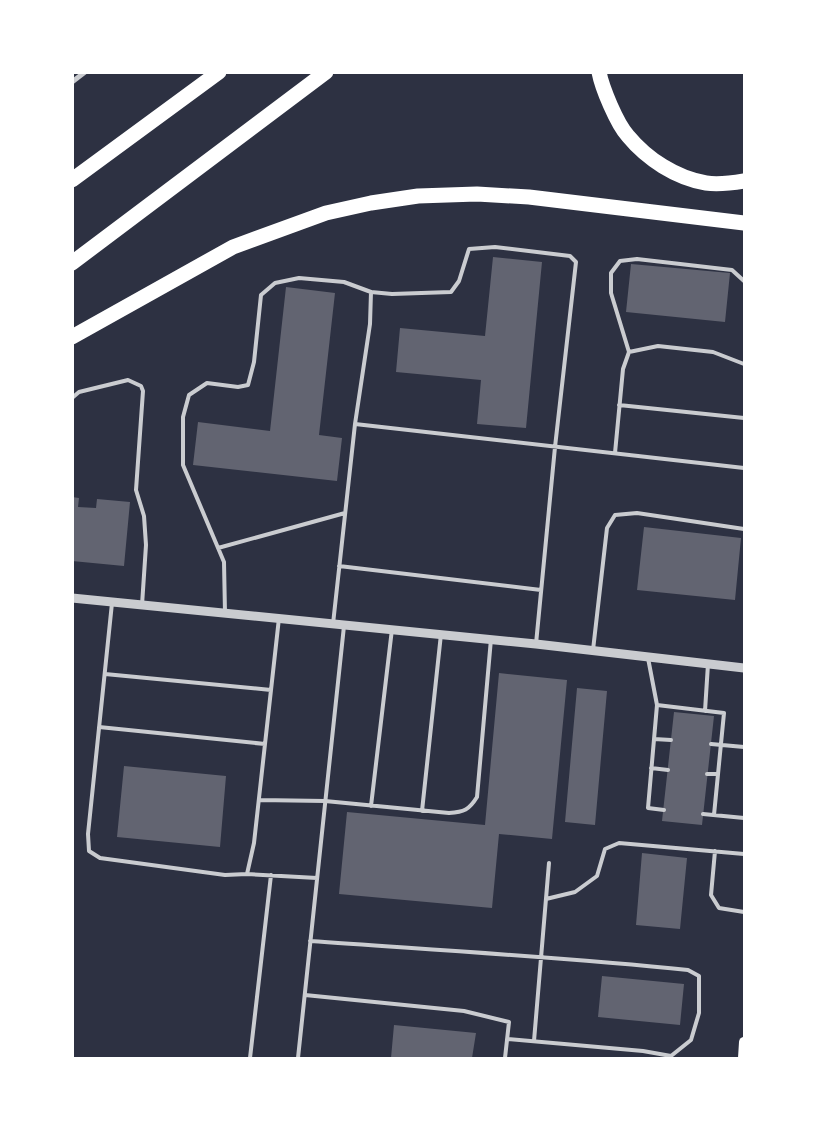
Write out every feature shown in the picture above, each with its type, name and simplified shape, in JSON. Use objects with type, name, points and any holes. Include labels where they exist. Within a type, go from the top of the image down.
[{"type":"highway","points":[[73,179],[206,72]]},
{"type":"highway","points":[[73,179],[219,72]]},
{"type":"highway","points":[[72,263],[326,72]]},
{"type":"highway","points":[[599,72],[610,105],[627,134],[648,155],[665,168],[684,177],[706,183],[744,181]]},
{"type":"highway","points":[[72,337],[233,247],[326,213],[371,203],[418,196],[477,194],[529,197],[744,223]]},
{"type":"main road","points":[[743,1058],[744,1042]]},
{"type":"street","points":[[72,82],[85,72]]},
{"type":"street","points":[[72,598],[441,634],[744,668]]},
{"type":"lane","points":[[225,613],[224,562],[183,465],[183,417],[189,395],[208,383],[238,387],[248,385],[254,362],[261,295],[275,282],[298,278],[344,282],[371,292],[392,294],[451,292],[459,281],[469,249],[496,247],[570,256],[576,262],[555,447],[536,644]]},
{"type":"lane","points":[[615,453],[623,369],[629,352],[612,293],[611,273],[620,261],[637,259],[732,270],[744,281]]},
{"type":"lane","points":[[333,624],[355,424],[370,324],[371,292]]},
{"type":"lane","points":[[629,352],[658,346],[713,352],[744,364]]},
{"type":"lane","points":[[72,398],[79,392],[128,380],[141,386],[143,391],[136,490],[144,516],[146,545],[142,604]]},
{"type":"lane","points":[[619,405],[744,418]]},
{"type":"lane","points":[[355,424],[744,468]]},
{"type":"lane","points":[[218,548],[345,513]]},
{"type":"lane","points":[[593,650],[606,528],[615,515],[638,513],[744,528]]},
{"type":"lane","points":[[339,566],[541,590]]},
{"type":"lane","points":[[113,601],[88,834],[89,851],[100,858],[225,875],[247,874],[317,878]]},
{"type":"lane","points":[[247,874],[254,843],[279,618]]},
{"type":"lane","points":[[298,1058],[344,625]]},
{"type":"lane","points":[[371,806],[392,629]]},
{"type":"lane","points":[[422,811],[441,634]]},
{"type":"lane","points":[[259,800],[325,801],[449,813],[461,812],[471,806],[477,797],[491,640]]},
{"type":"lane","points":[[647,656],[657,705],[648,808],[664,810]]},
{"type":"lane","points":[[705,711],[708,663]]},
{"type":"lane","points":[[105,674],[271,690]]},
{"type":"lane","points":[[657,705],[724,714],[714,815]]},
{"type":"lane","points":[[100,727],[265,744]]},
{"type":"lane","points":[[654,739],[671,740]]},
{"type":"lane","points":[[711,744],[744,747]]},
{"type":"lane","points":[[651,768],[668,770]]},
{"type":"lane","points":[[708,774],[718,774]]},
{"type":"lane","points":[[703,814],[744,818]]},
{"type":"lane","points":[[546,899],[575,892],[596,876],[605,849],[619,843],[744,854]]},
{"type":"lane","points":[[715,851],[711,895],[719,908],[744,912]]},
{"type":"lane","points":[[534,1041],[549,864]]},
{"type":"lane","points":[[250,1058],[271,875]]},
{"type":"lane","points":[[310,941],[599,961],[688,970],[699,976],[698,1013],[691,1040],[671,1057],[642,1051],[507,1038]]},
{"type":"lane","points":[[305,995],[464,1011],[508,1022],[505,1058]]},
{"type":"building","points":[[493,257],[542,262],[526,428],[477,424],[481,380],[396,372],[400,328],[485,336]]},
{"type":"building","points":[[631,264],[730,273],[725,322],[626,312]]},
{"type":"building","points":[[286,287],[335,293],[319,435],[342,438],[337,481],[193,465],[198,422],[270,431]]},
{"type":"building","points":[[72,497],[79,498],[78,507],[96,508],[97,499],[130,502],[124,566],[72,561]]},
{"type":"building","points":[[644,527],[741,538],[735,600],[637,590]]},
{"type":"building","points":[[499,673],[567,680],[552,839],[499,834],[492,908],[339,894],[347,812],[485,825]]},
{"type":"building","points":[[577,688],[607,691],[595,825],[565,822]]},
{"type":"building","points":[[674,712],[714,716],[702,825],[662,821]]},
{"type":"building","points":[[124,766],[226,776],[220,847],[117,837]]},
{"type":"building","points":[[642,853],[687,858],[680,929],[636,925]]},
{"type":"building","points":[[602,976],[684,984],[680,1025],[598,1017]]},
{"type":"building","points":[[394,1025],[476,1033],[472,1058],[391,1058]]}]
